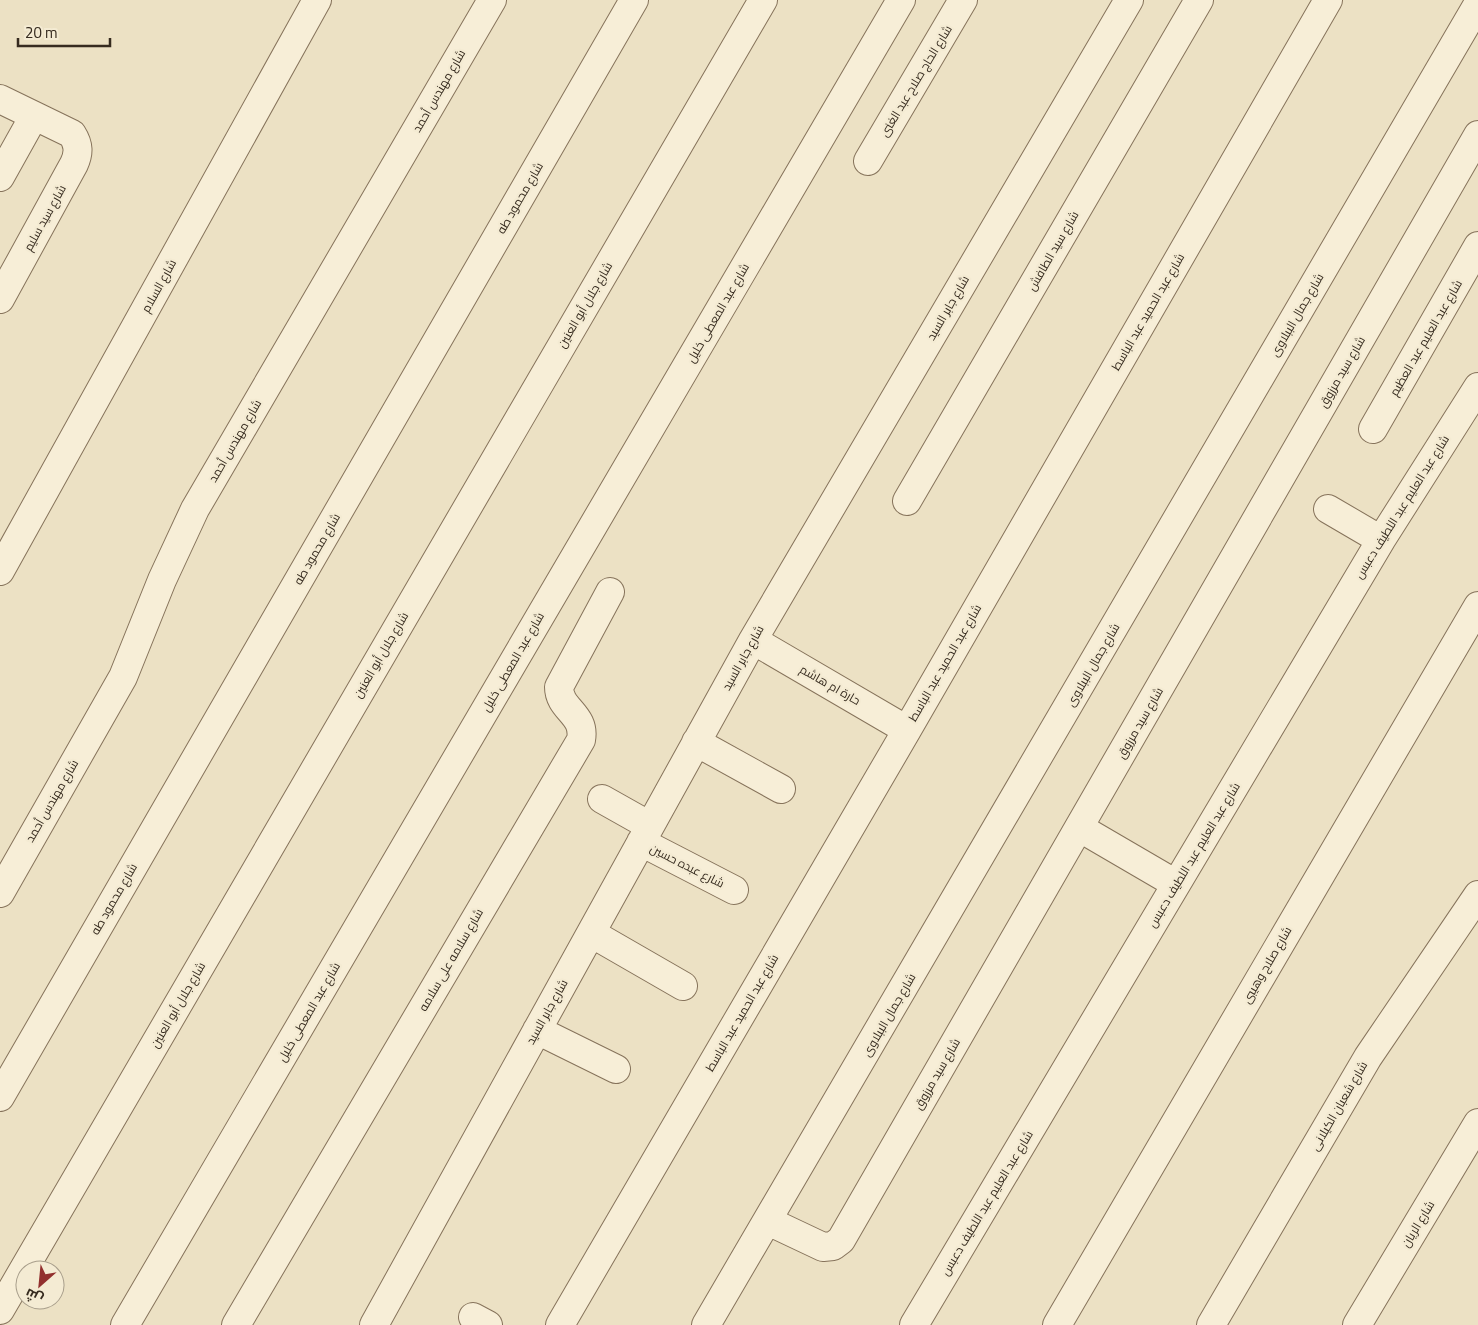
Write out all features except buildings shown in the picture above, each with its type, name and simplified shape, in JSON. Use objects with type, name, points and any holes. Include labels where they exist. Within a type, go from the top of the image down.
[{"type":"street","name":"شارع السلام","points":[[0,571],[317,0]]},
{"type":"street","name":"شارع مهندس أحمد","points":[[0,893],[123,677],[162,580],[195,509],[492,0]]},
{"type":"street","name":"شارع محمود طه","points":[[0,1097],[634,0]]},
{"type":"street","name":"شارع جلال أبو العنين","points":[[0,1310],[763,0]]},
{"type":"street","name":"شارع عبد المعطى خليل","points":[[125,1325],[902,0]]},
{"type":"street","name":"شارع الحاج صلاح عبد الغنى","points":[[868,161],[964,0]]},
{"type":"street","name":"شارع جابر السيد","points":[[374,1325],[753,640],[1129,0]]},
{"type":"street","name":"شارع سيد الطافش","points":[[908,501],[1199,0]]},
{"type":"street","name":"شارع عبد الحميد عبد الباسط","points":[[560,1325],[1328,0]]},
{"type":"street","name":"شارع جمال الببلاوى","points":[[706,1325],[1478,4]]},
{"type":"street","points":[[0,99],[34,116],[0,177]]},
{"type":"street","name":"شارع سيد سليم","points":[[0,299],[77,157],[78,149],[72,134],[34,116]]},
{"type":"street","name":"شارع سيد مرزوق","points":[[768,1221],[823,1247],[833,1246],[841,1240],[1478,136]]},
{"type":"street","name":"شارع عبد العليم عبد العظيم","points":[[1373,429],[1478,246]]},
{"type":"street","name":"شارع عبد العليم عبد اللطيف دعبس","points":[[914,1325],[1381,540],[1478,387]]},
{"type":"street","points":[[1328,509],[1381,540]]},
{"type":"street","name":"شارع سلامه على سلامه","points":[[236,1325],[581,740],[583,731],[581,725],[561,700],[559,687],[610,592]]},
{"type":"street","name":"شارع صلاح وهيبى","points":[[1056,1325],[1478,606]]},
{"type":"street","name":"حارة ام هاشم","points":[[753,640],[906,730]]},
{"type":"street","points":[[696,742],[781,789]]},
{"type":"street","points":[[602,799],[646,834]]},
{"type":"street","points":[[1080,828],[1176,884]]},
{"type":"street","name":"شارع عبده حسين","points":[[646,834],[734,890]]},
{"type":"street","name":"شارع شعبان الكيلانى","points":[[1211,1325],[1368,1057],[1478,895]]},
{"type":"street","points":[[590,933],[683,986]]},
{"type":"street","points":[[537,1030],[616,1069]]},
{"type":"street","name":"شارع الريان","points":[[1357,1325],[1478,1123]]}]
